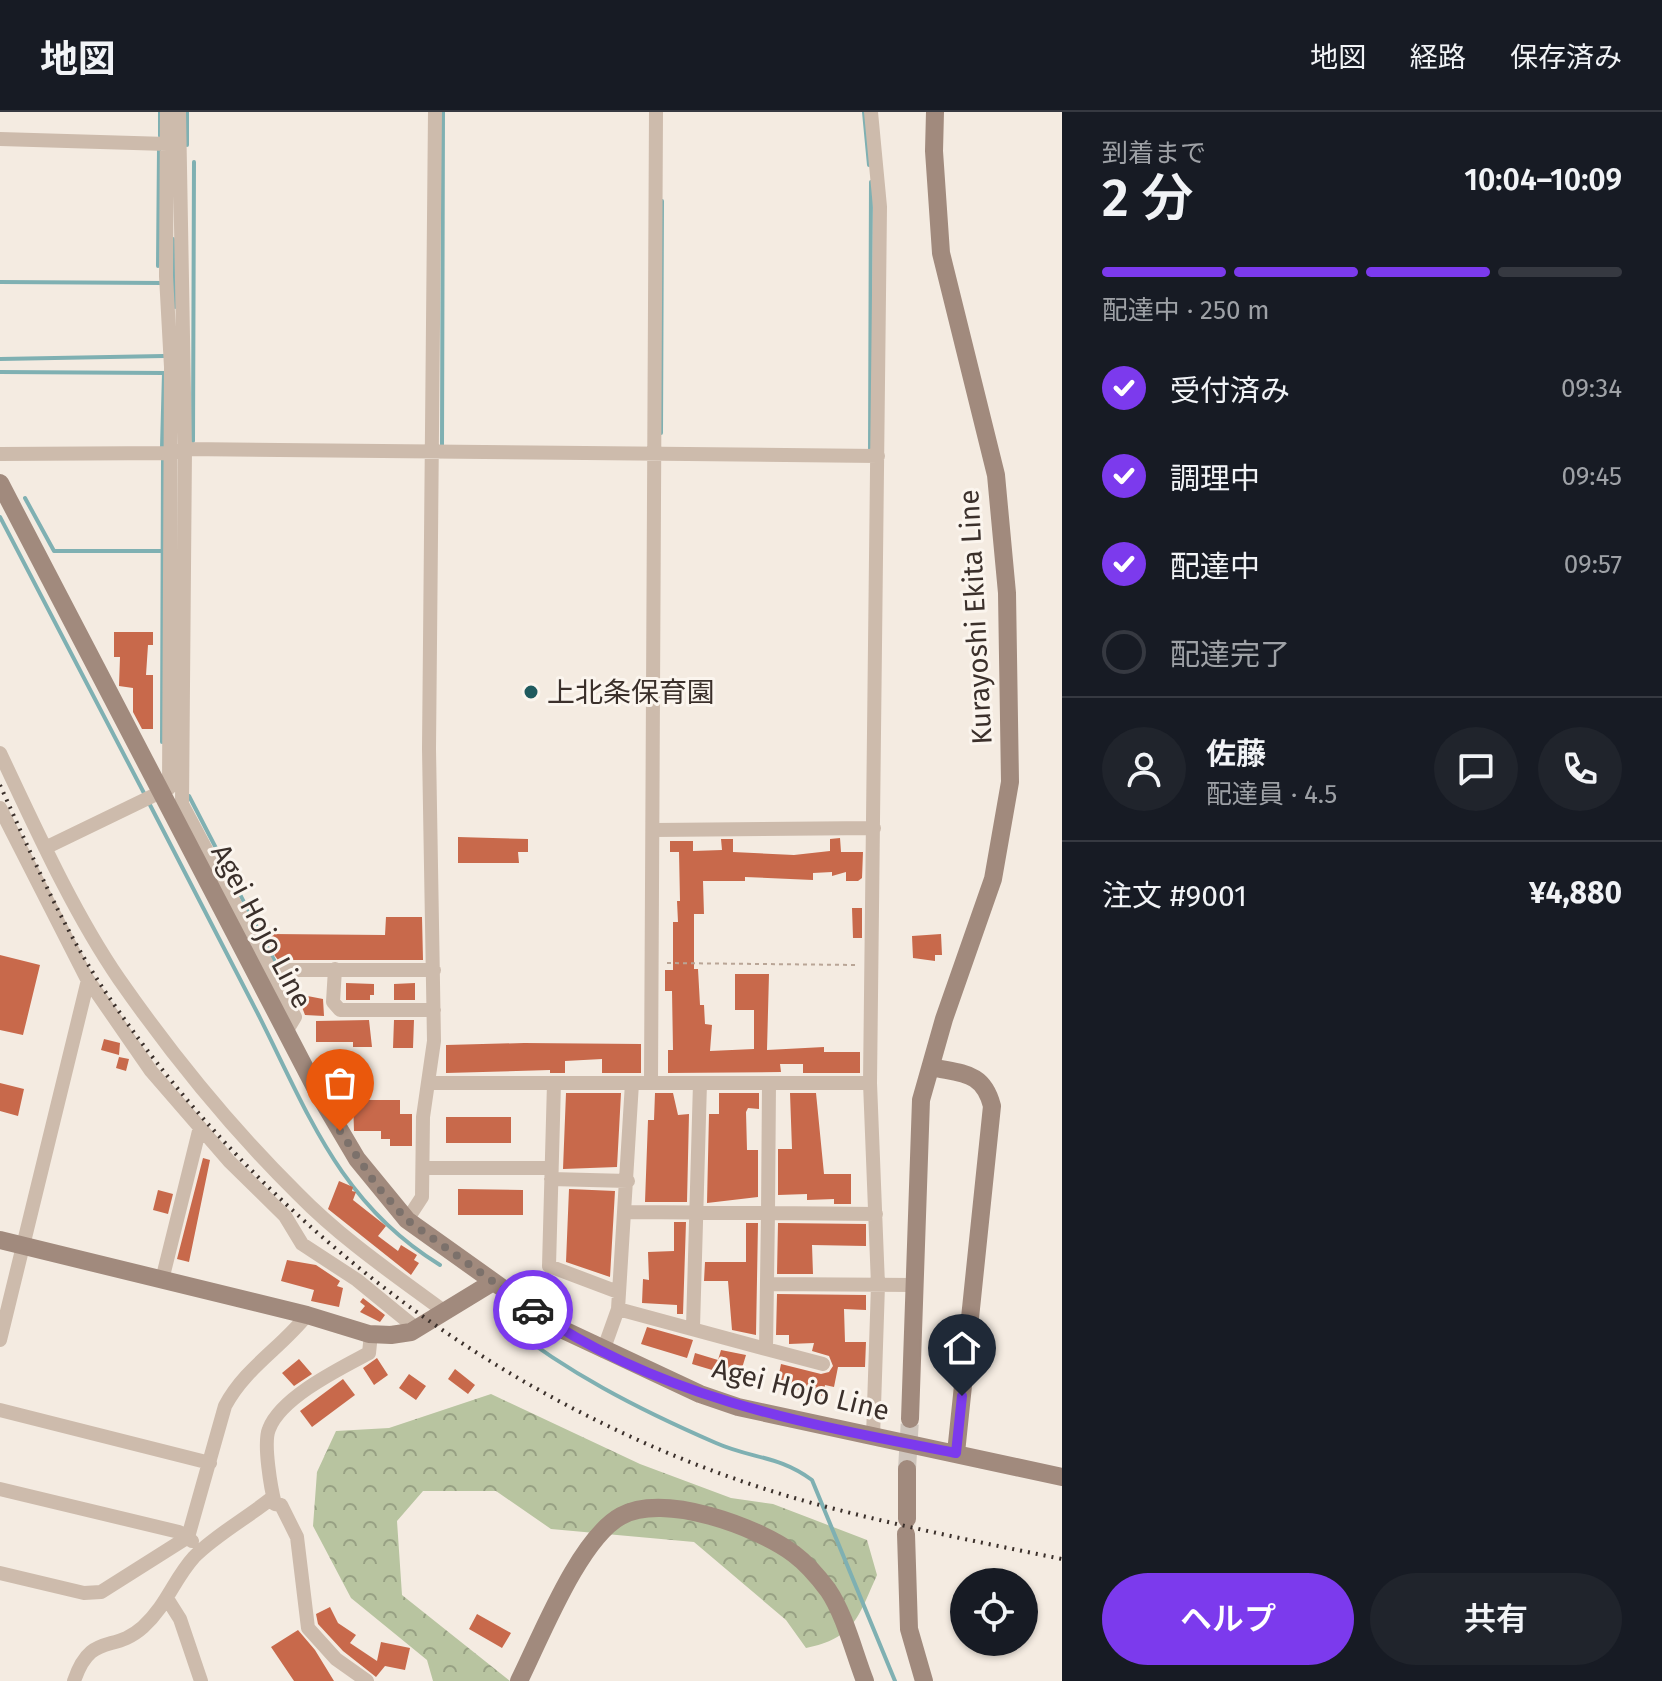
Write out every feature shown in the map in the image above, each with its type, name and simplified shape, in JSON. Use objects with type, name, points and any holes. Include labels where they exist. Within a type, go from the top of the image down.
[{"type":"main road","name":"Kurayoshi Ekita Line","points":[[910,1419],[921,1100],[993,879],[1010,782],[1007,593],[996,475],[941,253],[934,151],[935,112]]},
{"type":"main road","name":"Agei Hojo Line","points":[[0,483],[170,792],[286,1032],[351,1150],[407,1220],[557,1327],[700,1394],[738,1407],[1062,1477]]},
{"type":"main road","points":[[931,1067],[976,1077],[988,1093],[992,1106],[964,1455]]},
{"type":"main road","points":[[0,1240],[307,1315],[371,1334],[391,1335],[417,1329],[493,1282]]},
{"type":"main road","points":[[907,1469],[909,1629],[924,1681]]},
{"type":"main road","points":[[519,1681],[594,1538],[622,1515],[651,1508],[673,1508],[713,1517],[753,1532],[795,1555],[829,1593],[865,1681]]},
{"type":"street","points":[[167,112],[177,451]]},
{"type":"street","points":[[179,112],[177,451],[170,792],[182,804],[295,1017],[286,1032]]},
{"type":"street","points":[[407,1220],[422,1197],[423,1117],[429,1083],[434,1010],[429,749],[435,112]]},
{"type":"street","points":[[651,1081],[655,830],[656,112]]},
{"type":"street","points":[[871,112],[880,207],[870,1083],[878,1285],[873,1437]]},
{"type":"street","points":[[0,139],[167,144]]},
{"type":"street","points":[[0,454],[433,451],[878,456]]},
{"type":"street","points":[[0,753],[45,848],[118,977],[204,1092],[298,1195],[359,1248],[445,1312]]},
{"type":"street","points":[[45,848],[170,792]]},
{"type":"street","points":[[0,808],[88,980],[151,1071],[285,1216],[302,1244],[357,1280],[417,1329]]},
{"type":"street","points":[[655,830],[874,828]]},
{"type":"street","points":[[335,969],[333,1002],[340,1010],[434,1010]]},
{"type":"street","points":[[270,970],[434,970]]},
{"type":"street","points":[[0,1340],[88,980]]},
{"type":"street","points":[[429,1083],[870,1083]]},
{"type":"street","points":[[554,1083],[549,1266],[618,1292]]},
{"type":"street","points":[[603,1351],[618,1309],[627,1212],[632,1083]]},
{"type":"street","points":[[693,1327],[700,1083]]},
{"type":"street","points":[[766,1349],[769,1083]]},
{"type":"street","points":[[162,1280],[200,1127]]},
{"type":"street","points":[[423,1168],[628,1181]]},
{"type":"street","points":[[627,1212],[876,1214]]},
{"type":"street","points":[[767,1284],[914,1285]]},
{"type":"street","points":[[618,1309],[823,1364]]},
{"type":"street","points":[[0,1573],[84,1593],[101,1592],[188,1537],[233,1391],[249,1369],[285,1342],[307,1315]]},
{"type":"street","points":[[367,1681],[328,1652],[308,1628],[297,1537],[288,1516],[281,1505],[275,1504],[273,1497],[269,1429],[281,1412],[312,1386],[369,1353],[371,1334]]},
{"type":"street","points":[[0,1410],[210,1463]]},
{"type":"street","points":[[0,1489],[179,1532],[202,1551]]},
{"type":"street","points":[[74,1681],[83,1658],[96,1647],[141,1629],[168,1600],[177,1581],[202,1551],[273,1497]]},
{"type":"street","points":[[168,1600],[180,1619],[201,1681]]},
{"type":"path","points":[[651,969],[664,963],[873,965]]},
{"type":"green space","points":[[491,1394],[640,1464],[731,1498],[773,1504],[867,1540],[877,1575],[853,1624],[835,1638],[806,1648],[786,1620],[694,1542],[551,1529],[496,1491],[423,1491],[397,1521],[402,1595],[510,1681],[433,1681],[427,1660],[351,1598],[313,1526],[317,1472],[336,1431],[389,1428]]},
{"type":"building","points":[[114,632],[153,632],[153,645],[148,645],[146,675],[153,675],[153,729],[142,729],[133,712],[133,688],[119,686],[120,657],[114,657]]},
{"type":"building","points":[[458,837],[528,839],[528,852],[518,852],[519,863],[458,863]]},
{"type":"building","points":[[840,838],[841,852],[863,852],[862,878],[858,881],[846,881],[846,872],[832,876],[832,872],[813,873],[813,880],[745,877],[745,881],[703,881],[704,914],[694,914],[694,969],[698,969],[700,1005],[704,1005],[705,1024],[712,1025],[710,1051],[754,1049],[754,1010],[735,1010],[735,974],[769,974],[767,1050],[824,1047],[824,1052],[860,1052],[860,1073],[803,1073],[803,1064],[780,1064],[781,1072],[668,1073],[668,1050],[673,1050],[672,991],[665,991],[665,970],[673,970],[673,922],[678,922],[677,901],[680,901],[679,852],[670,852],[670,841],[693,841],[693,851],[722,850],[721,839],[733,839],[733,852],[794,855],[830,851],[830,839]]},
{"type":"building","points":[[852,908],[862,908],[862,938],[853,938]]},
{"type":"building","points":[[386,917],[422,917],[423,960],[278,960],[272,952],[271,934],[385,935]]},
{"type":"building","points":[[941,934],[942,955],[935,955],[935,961],[913,958],[912,936]]},
{"type":"building","points":[[0,955],[40,965],[23,1035],[0,1030]]},
{"type":"building","points":[[346,983],[374,984],[374,995],[370,995],[370,1000],[346,1000]]},
{"type":"building","points":[[415,983],[415,1000],[394,1000],[394,984]]},
{"type":"building","points":[[297,994],[323,999],[324,1016],[305,1015]]},
{"type":"building","points":[[369,1020],[372,1047],[353,1047],[353,1042],[316,1042],[316,1021]]},
{"type":"building","points":[[394,1020],[414,1020],[413,1048],[393,1048]]},
{"type":"building","points":[[104,1039],[120,1043],[119,1055],[101,1050]]},
{"type":"building","points":[[641,1044],[641,1073],[602,1073],[602,1059],[565,1061],[565,1073],[550,1073],[550,1070],[446,1073],[446,1045]]},
{"type":"building","points":[[119,1057],[129,1059],[126,1071],[116,1068]]},
{"type":"building","points":[[0,1083],[24,1089],[18,1116],[0,1111]]},
{"type":"building","points":[[566,1093],[621,1093],[617,1167],[563,1169]]},
{"type":"building","points":[[655,1093],[673,1093],[678,1115],[689,1114],[687,1202],[645,1202],[648,1120],[654,1120]]},
{"type":"building","points":[[719,1093],[759,1093],[759,1109],[748,1108],[746,1112],[747,1150],[758,1150],[758,1197],[707,1203],[709,1114],[719,1114]]},
{"type":"building","points":[[790,1093],[816,1093],[824,1174],[851,1174],[851,1204],[834,1204],[834,1199],[807,1200],[807,1194],[778,1195],[778,1149],[792,1149]]},
{"type":"building","points":[[353,1100],[400,1100],[400,1114],[412,1114],[412,1146],[390,1146],[390,1139],[381,1139],[381,1131],[354,1131]]},
{"type":"building","points":[[446,1117],[511,1117],[511,1143],[446,1143]]},
{"type":"building","points":[[203,1158],[210,1160],[189,1262],[177,1259]]},
{"type":"building","points":[[339,1181],[353,1187],[352,1191],[356,1192],[353,1200],[386,1226],[378,1236],[398,1251],[401,1245],[417,1255],[414,1260],[419,1263],[411,1275],[328,1209]]},
{"type":"building","points":[[458,1189],[523,1190],[523,1215],[458,1215]]},
{"type":"building","points":[[569,1189],[615,1191],[610,1277],[566,1262]]},
{"type":"building","points":[[158,1190],[173,1194],[168,1214],[153,1210]]},
{"type":"building","points":[[674,1222],[686,1222],[683,1314],[677,1314],[677,1305],[642,1303],[643,1279],[649,1280],[648,1252],[674,1251]]},
{"type":"building","points":[[746,1223],[758,1223],[756,1335],[732,1330],[728,1281],[704,1281],[705,1262],[746,1262]]},
{"type":"building","points":[[778,1223],[866,1224],[866,1246],[812,1245],[813,1274],[777,1274]]},
{"type":"building","points":[[287,1260],[316,1265],[340,1281],[337,1286],[343,1288],[339,1307],[311,1301],[314,1290],[281,1281]]},
{"type":"building","points":[[777,1294],[866,1295],[866,1310],[844,1309],[845,1342],[866,1342],[865,1367],[838,1367],[834,1387],[825,1385],[823,1396],[777,1384],[781,1364],[821,1374],[829,1372],[833,1366],[829,1356],[812,1351],[814,1343],[789,1344],[789,1335],[776,1335]]},
{"type":"building","points":[[363,1298],[385,1315],[380,1322],[360,1312],[365,1306],[360,1302]]},
{"type":"building","points":[[647,1327],[693,1340],[687,1358],[641,1344]]},
{"type":"building","points":[[721,1350],[746,1355],[739,1378],[692,1364],[695,1353],[718,1360]]},
{"type":"building","points":[[377,1358],[388,1375],[374,1385],[363,1368]]},
{"type":"building","points":[[299,1359],[312,1374],[294,1386],[282,1373]]},
{"type":"building","points":[[455,1369],[475,1385],[468,1394],[448,1379]]},
{"type":"building","points":[[409,1374],[426,1386],[416,1400],[399,1388]]},
{"type":"building","points":[[343,1379],[355,1395],[312,1427],[300,1411]]},
{"type":"building","points":[[330,1607],[338,1623],[356,1635],[350,1643],[377,1661],[381,1642],[410,1648],[405,1670],[385,1666],[376,1677],[343,1651],[318,1624],[316,1614]]},
{"type":"building","points":[[477,1614],[511,1633],[502,1648],[469,1629]]},
{"type":"building","points":[[298,1630],[334,1681],[294,1681],[271,1647]]},
{"type":"waterway","points":[[160,112],[160,136]]},
{"type":"waterway","points":[[187,112],[187,145]]},
{"type":"waterway","points":[[442,445],[443,112]]},
{"type":"waterway","points":[[864,112],[869,165]]},
{"type":"waterway","points":[[158,266],[159,149]]},
{"type":"waterway","points":[[193,441],[194,162]]},
{"type":"waterway","points":[[870,451],[871,182]]},
{"type":"waterway","points":[[661,433],[662,201]]},
{"type":"waterway","points":[[173,239],[175,307]]},
{"type":"waterway","points":[[0,282],[163,283]]},
{"type":"waterway","points":[[0,359],[164,356]]},
{"type":"waterway","points":[[0,372],[164,373],[162,447]]},
{"type":"waterway","points":[[162,742],[163,459]]},
{"type":"waterway","points":[[25,498],[54,551],[162,551]]},
{"type":"waterway","points":[[0,517],[145,795]]},
{"type":"waterway","points":[[189,796],[274,960]]},
{"type":"waterway","points":[[149,803],[330,1154],[376,1214],[406,1241],[440,1265]]},
{"type":"waterway","points":[[499,1318],[549,1355],[631,1403],[716,1443],[788,1466],[812,1480],[895,1681]]},
{"type":"tunnel","points":[[907,1469],[910,1419]]},
{"type":"railway","points":[[0,785],[51,895],[94,975],[177,1088],[250,1169],[331,1244],[418,1313],[510,1373],[607,1425],[708,1469],[843,1511],[1062,1559]]},
{"type":"way so far","points":[[340,1131],[377,1186],[407,1220],[533,1310]]},
{"type":"place","name":"上北条保育園","points":[[531,692]]},
{"type":"route","points":[[533,1310],[557,1327],[603,1351],[700,1394],[738,1407],[885,1440],[956,1453],[962,1396]]}]
